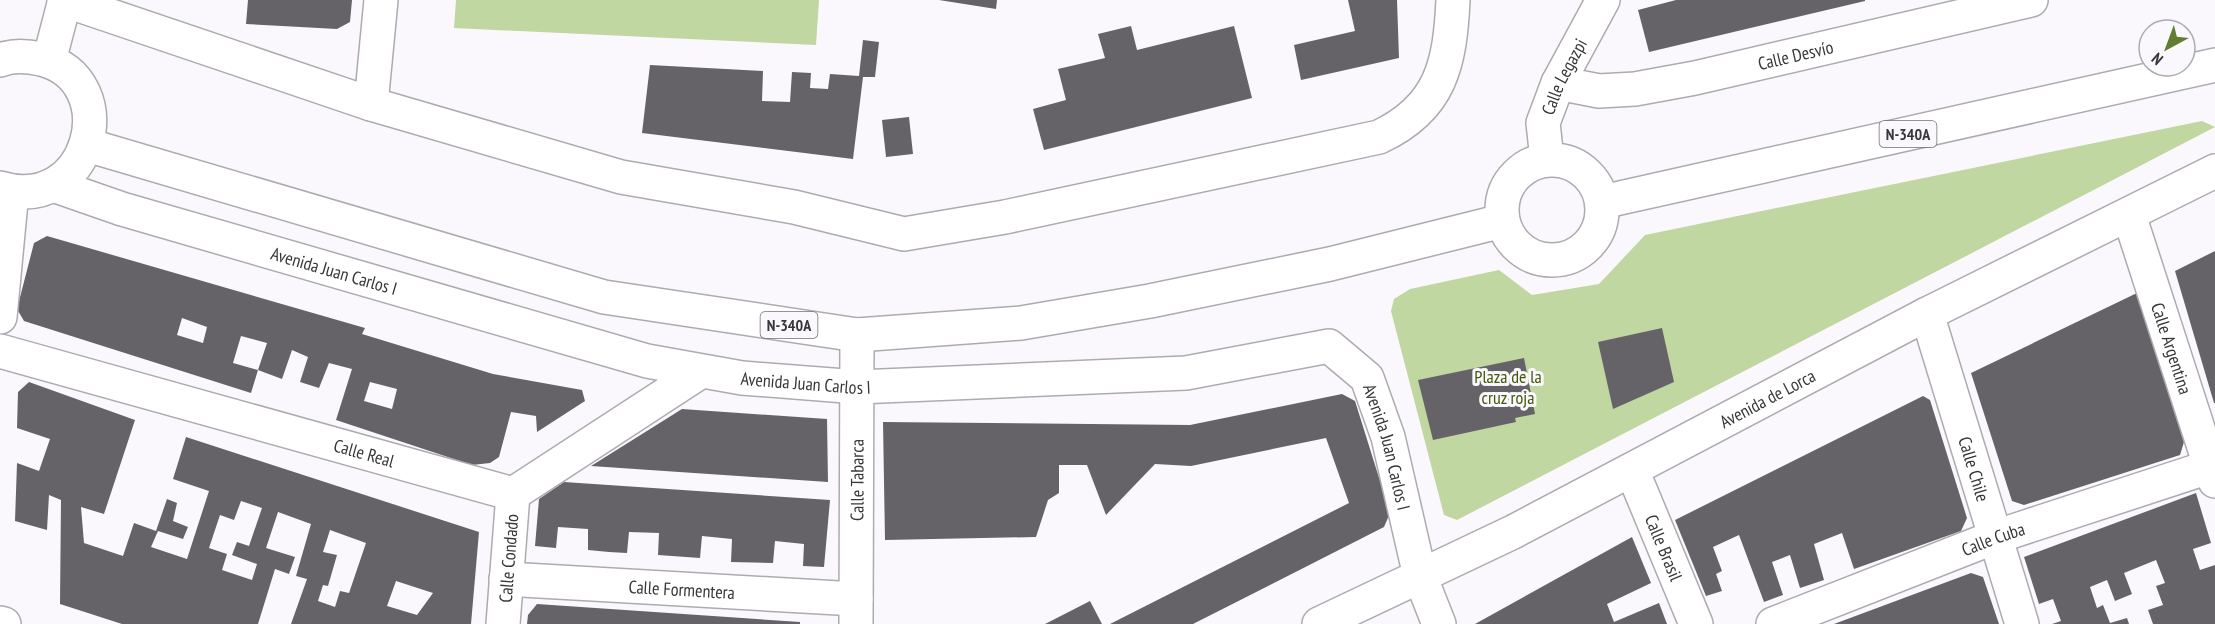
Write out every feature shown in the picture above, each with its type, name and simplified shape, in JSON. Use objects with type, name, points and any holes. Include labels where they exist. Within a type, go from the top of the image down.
[{"type":"street","points":[[49,61],[65,0],[371,104],[621,177],[794,207],[904,234],[1005,217],[1379,137],[1404,126],[1424,108],[1437,84],[1449,51],[1453,13]]},
{"type":"street","points":[[371,104],[381,0]]},
{"type":"street","name":"Calle Legazpi","points":[[1547,159],[1543,123],[1558,83],[1603,0]]},
{"type":"street","name":"Calle Desvío","points":[[1558,83],[1599,92],[1695,78],[2031,0]]},
{"type":"street","points":[[0,60],[29,56],[49,61],[66,72],[80,87],[88,106],[91,126],[87,145],[78,164],[53,185],[26,192],[6,189],[0,317]]},
{"type":"street","name":"N-340A","points":[[1602,202],[2215,65]]},
{"type":"street","name":"N-340A","points":[[87,145],[604,297],[857,335],[1021,323],[1150,301],[1330,264],[1502,221]]},
{"type":"street","points":[[1547,159],[1563,160],[1577,166],[1593,182],[1602,202],[1601,220],[1595,236],[1585,249],[1561,259],[1535,258],[1520,250],[1509,236],[1502,221],[1501,203],[1506,187],[1516,173],[1531,163],[1547,159]]},
{"type":"street","name":"Avenida de Lorca","points":[[1319,624],[1513,532],[1927,314],[2215,171]]},
{"type":"street","name":"Avenida Juan Carlos I","points":[[53,185],[156,219],[647,361],[753,380],[858,387],[1186,373],[1329,346],[1367,378],[1388,437],[1420,576]]},
{"type":"street","name":"Calle Argentina","points":[[2129,215],[2214,471]]},
{"type":"street","name":"Calle Chile","points":[[1927,314],[2022,624]]},
{"type":"street","name":"Calle Tabarca","points":[[856,611],[857,335]]},
{"type":"street","name":"Calle Real","points":[[0,351],[513,494]]},
{"type":"street","points":[[513,494],[700,372]]},
{"type":"street","name":"Calle Brasil","points":[[1632,470],[1696,624]]},
{"type":"street","name":"Calle Cuba","points":[[1773,624],[1995,537],[2214,471]]},
{"type":"street","name":"Calle Condado","points":[[503,624],[513,494]]},
{"type":"street","points":[[1420,576],[1439,624]]},
{"type":"street","name":"Calle Formentera","points":[[506,579],[856,611]]},
{"type":"green space","points":[[456,0],[819,0],[816,45],[454,28]]},
{"type":"green space","name":"Plaza de la cruz roja","points":[[2202,121],[2215,127],[1457,520],[1444,515],[1391,311],[1394,299],[1410,289],[1499,270],[1532,295],[1599,284],[1645,235]]},
{"type":"building","points":[[248,0],[352,0],[350,22],[337,29],[246,24]]},
{"type":"building","points":[[939,0],[997,0],[996,9]]},
{"type":"building","points":[[1348,0],[1397,0],[1399,58],[1301,80],[1294,45],[1355,31]]},
{"type":"building","points":[[1676,0],[1865,1],[1649,52],[1638,10]]},
{"type":"building","points":[[1131,26],[1137,50],[1234,26],[1252,98],[1044,150],[1033,109],[1066,100],[1058,69],[1105,58],[1098,34]]},
{"type":"building","points":[[863,40],[879,42],[875,77],[863,77],[853,159],[642,133],[650,65],[763,71],[762,101],[790,102],[792,72],[811,73],[810,88],[828,89],[830,74],[859,76]]},
{"type":"building","points":[[909,117],[913,154],[886,157],[882,120]]},
{"type":"building","points":[[47,236],[365,328],[362,334],[493,374],[582,390],[585,401],[537,432],[536,416],[511,412],[499,457],[490,463],[472,465],[336,420],[352,369],[329,363],[319,388],[300,382],[308,357],[292,350],[282,379],[258,370],[251,393],[24,321],[17,309],[34,243]],"holes":[[[182,318],[207,327],[203,343],[177,335]],[[241,336],[267,343],[258,370],[233,363]],[[370,382],[397,389],[392,409],[364,401]]]},
{"type":"building","points":[[2215,251],[2215,403],[2214,403],[2175,271]]},
{"type":"building","points":[[2137,293],[2184,442],[2180,455],[2024,505],[2012,501],[1971,373]]},
{"type":"building","points":[[1662,328],[1674,382],[1613,409],[1598,342]]},
{"type":"building","points":[[1524,358],[1535,414],[1515,418],[1516,422],[1433,440],[1418,380]]},
{"type":"building","points":[[29,382],[135,420],[104,514],[81,507],[84,543],[123,556],[134,523],[156,531],[167,499],[177,503],[173,521],[188,527],[183,539],[158,531],[151,547],[187,559],[209,491],[173,479],[186,437],[479,532],[471,624],[291,624],[307,579],[296,576],[311,524],[278,512],[266,548],[295,557],[289,574],[275,569],[258,624],[122,624],[60,604],[61,500],[49,495],[47,530],[15,521],[17,463],[39,471],[50,439],[17,428],[18,392]],"holes":[[[241,501],[262,508],[249,546],[237,542],[232,555],[257,564],[252,580],[222,570],[227,554],[209,548],[220,515],[234,520]],[[330,530],[366,543],[349,593],[340,591],[335,607],[318,601],[323,585],[328,586],[337,555],[323,552]],[[396,581],[433,593],[417,615],[387,606]]]},
{"type":"building","points":[[1342,394],[1355,401],[1390,513],[1384,527],[1193,624],[1110,624],[1349,503],[1326,438],[1191,466],[1155,464],[1106,515],[1087,465],[1059,465],[1059,493],[1048,500],[1036,537],[885,540],[883,422],[1190,425]]},
{"type":"building","points":[[1923,396],[1930,400],[1967,518],[1961,531],[1854,569],[1842,533],[1814,544],[1824,580],[1800,588],[1790,555],[1772,562],[1783,595],[1764,602],[1739,535],[1713,547],[1722,571],[1716,574],[1722,591],[1706,596],[1675,520]]},
{"type":"building","points":[[682,409],[827,419],[828,482],[591,466]]},
{"type":"building","points":[[564,482],[830,500],[824,567],[803,566],[804,544],[775,541],[773,563],[731,562],[732,539],[702,536],[700,558],[658,555],[659,533],[629,532],[627,553],[588,550],[588,529],[558,527],[556,548],[535,546],[539,499]]},
{"type":"building","points":[[2196,493],[2211,543],[2193,549],[2200,570],[2215,565],[2215,624],[2153,624],[2148,610],[2163,605],[2156,586],[2165,583],[2156,560],[2124,573],[2132,594],[2115,601],[2107,580],[2090,587],[2097,608],[2103,605],[2110,623],[2127,618],[2129,624],[2052,624],[2061,621],[2053,599],[2039,604],[2024,557]]},
{"type":"building","points":[[1632,537],[1651,583],[1607,604],[1614,622],[1659,603],[1667,624],[1475,624]]},
{"type":"building","points":[[1971,573],[1983,577],[1999,624],[1834,624]]},
{"type":"building","points":[[1090,601],[1102,624],[1045,624],[1049,622]]},
{"type":"building","points":[[537,604],[800,622],[800,624],[527,624],[528,615]]}]
